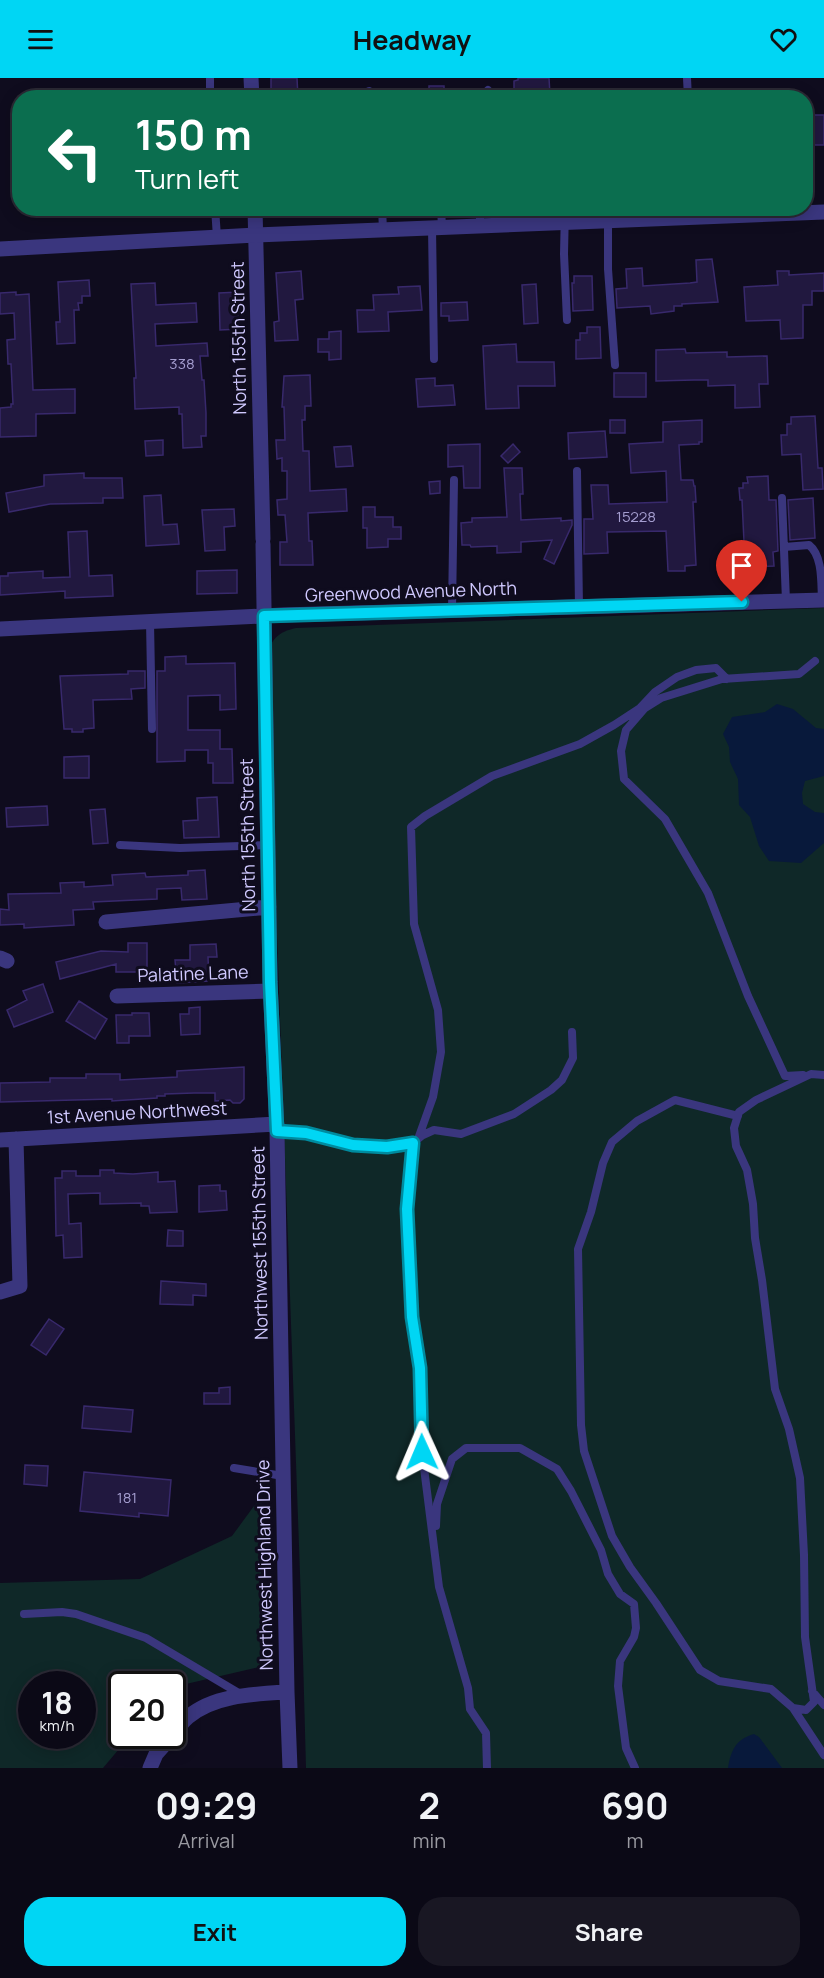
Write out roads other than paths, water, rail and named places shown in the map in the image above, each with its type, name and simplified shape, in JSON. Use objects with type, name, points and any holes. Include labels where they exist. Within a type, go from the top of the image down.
[{"type":"street","name":"North 155th Street","points":[[255,216],[270,992],[277,1127]]},
{"type":"street","points":[[0,249],[480,225],[520,216]]},
{"type":"street","points":[[574,216],[608,220],[629,216]]},
{"type":"street","name":"Greenwood Avenue North","points":[[0,629],[264,616],[823,600]]},
{"type":"street","points":[[106,922],[269,907]]},
{"type":"street","name":"Palatine Lane","points":[[117,996],[270,992]]},
{"type":"street","name":"1st Avenue Northwest","points":[[0,1140],[277,1127]]},
{"type":"street","name":"Northwest 155th Street","points":[[277,1127],[282,1361]]},
{"type":"street","points":[[0,1292],[20,1286],[16,1139]]},
{"type":"street","name":"Northwest Highland Drive","points":[[282,1361],[290,1768]]},
{"type":"street","points":[[186,1720],[213,1704],[243,1695],[287,1692]]},
{"type":"street","points":[[150,1768],[160,1749]]},
{"type":"lane","points":[[216,216],[217,237]]},
{"type":"lane","points":[[382,216],[383,230]]},
{"type":"lane","points":[[434,359],[437,227],[439,216]]},
{"type":"lane","points":[[480,216],[480,225]]},
{"type":"lane","points":[[566,216],[564,254],[567,320]]},
{"type":"lane","points":[[608,220],[608,269],[615,365]]},
{"type":"lane","points":[[577,471],[579,607]]},
{"type":"lane","points":[[452,610],[454,480]]},
{"type":"lane","points":[[782,498],[786,601]]},
{"type":"lane","points":[[784,548],[808,545],[814,549],[819,564],[823,600]]},
{"type":"lane","points":[[150,622],[152,729]]},
{"type":"lane","points":[[815,661],[799,674],[722,679],[661,698],[645,708],[626,730],[621,751],[624,779],[665,819],[708,893],[748,996],[785,1076],[824,1075]]},
{"type":"lane","points":[[488,1768],[486,1733],[470,1709],[468,1688],[439,1587],[422,1452],[420,1368],[412,1317],[407,1209],[416,1141],[433,1097],[441,1052],[438,1010],[414,924],[411,827],[450,800],[492,776],[580,744],[614,725],[640,708],[655,692],[677,676],[696,670],[716,669],[727,679]]},
{"type":"lane","points":[[120,845],[180,848],[268,844]]},
{"type":"lane","points":[[277,1127],[353,1145],[387,1147],[416,1141],[434,1130],[461,1134],[514,1114],[551,1090],[562,1080],[573,1058],[572,1032]]},
{"type":"lane","points":[[793,1708],[806,1710],[814,1702],[805,1637],[800,1478],[789,1429],[775,1389],[755,1238],[753,1204],[747,1170],[736,1146],[734,1128],[739,1112],[756,1100],[811,1074]]},
{"type":"lane","points":[[738,1116],[675,1100],[637,1120],[612,1142],[603,1163],[591,1212],[578,1249],[581,1425],[584,1451],[612,1536],[630,1567],[700,1670],[719,1681],[771,1689],[793,1708],[824,1755]]},
{"type":"lane","points":[[435,1552],[436,1504],[452,1460],[466,1448],[520,1448],[557,1469],[594,1534],[608,1574],[621,1594],[633,1604],[636,1628],[634,1637],[620,1661],[618,1686],[626,1748],[635,1768]]},
{"type":"lane","points":[[234,1467],[283,1476]]},
{"type":"lane","points":[[24,1614],[62,1612],[76,1614],[146,1638],[243,1695]]},
{"type":"lane","points":[[811,1690],[824,1705]]},
{"type":"water","points":[[777,704],[793,709],[816,728],[824,729],[824,776],[805,781],[802,793],[803,804],[815,812],[824,813],[824,843],[801,863],[769,861],[759,846],[750,817],[739,805],[738,779],[730,762],[729,747],[723,734],[732,717],[765,712]]},
{"type":"water","points":[[754,1734],[759,1737],[782,1768],[728,1768],[735,1746]]}]
